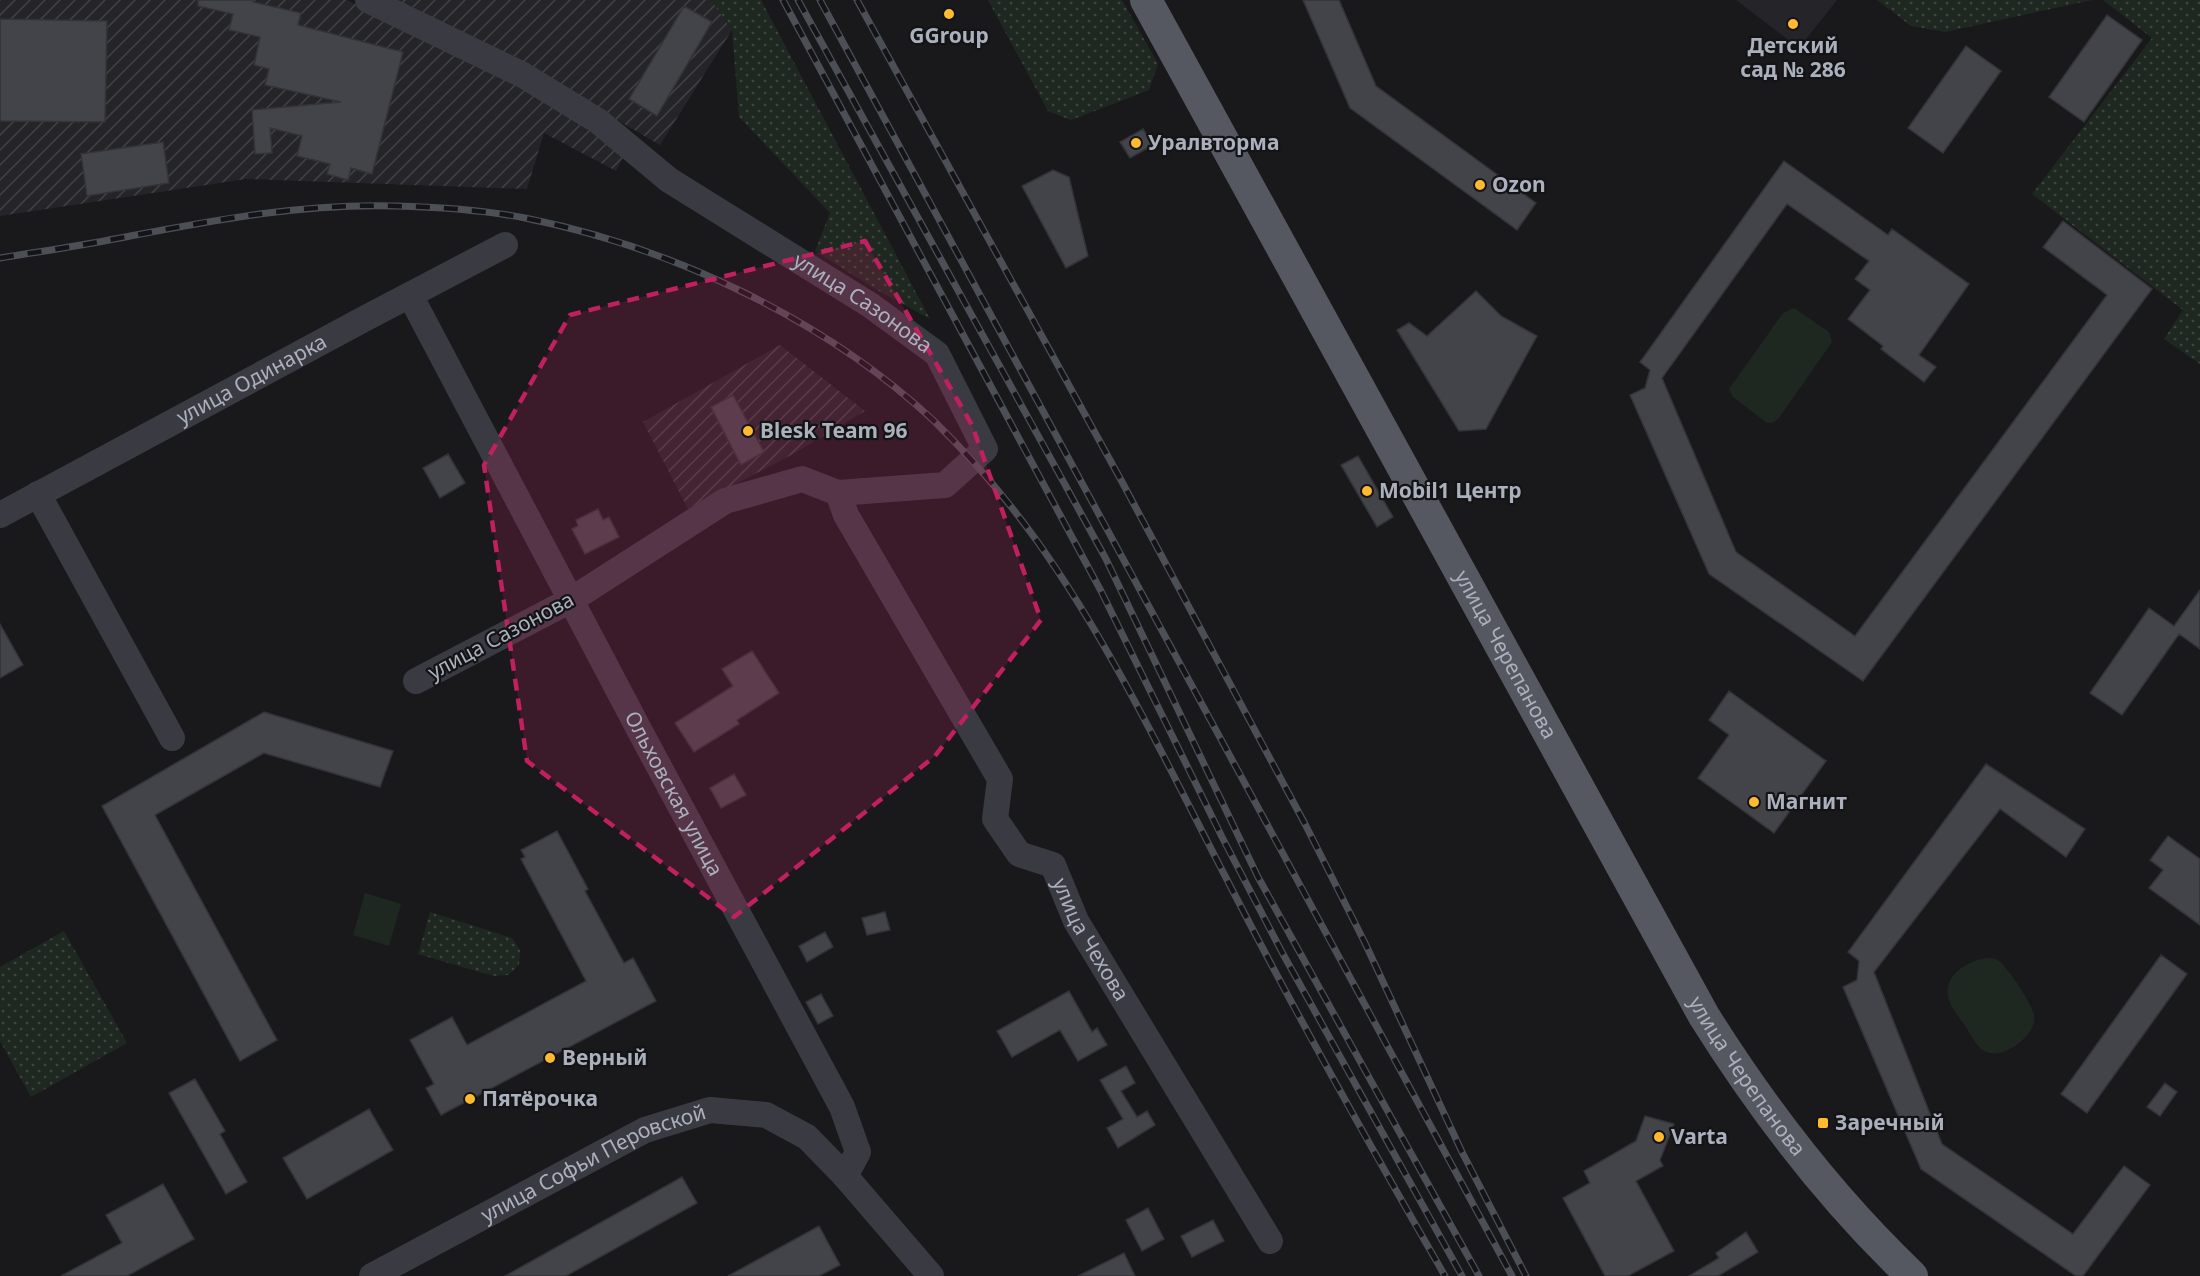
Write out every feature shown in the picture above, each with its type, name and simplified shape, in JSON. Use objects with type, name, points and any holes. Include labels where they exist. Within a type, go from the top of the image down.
[{"type":"main road","name":"улица Черепанова","points":[[1146,0],[1704,1016],[1745,1081],[1799,1154],[1888,1253],[1912,1276]]},
{"type":"street","name":"улица Сазонова","points":[[368,0],[524,75],[598,121],[669,180],[870,305],[937,354],[985,448],[945,485],[838,493],[801,479],[725,501],[571,600],[417,681]]},
{"type":"street","name":"улица Одинарка","points":[[0,515],[506,246]]},
{"type":"street","name":"Ольховская улица","points":[[410,295],[842,1107],[858,1152],[845,1176]]},
{"type":"street","name":"улица Чехова","points":[[838,493],[846,515],[1000,779],[995,819],[1019,854],[1053,865],[1076,921],[1269,1241]]},
{"type":"street","points":[[38,494],[172,738]]},
{"type":"street","name":"улица Софьи Перовской","points":[[372,1276],[645,1130],[710,1110],[766,1115],[807,1137],[845,1176]]},
{"type":"street","points":[[845,1176],[931,1276]]},
{"type":"highlighted area","points":[[865,241],[972,425],[1041,620],[935,756],[734,917],[527,761],[484,465],[570,315]]},
{"type":"shaded area","points":[[0,0],[347,0],[536,96],[625,154],[616,171],[544,133],[527,189],[246,179],[0,216]]},
{"type":"shaded area","points":[[392,0],[711,0],[732,30],[660,145],[483,42]]},
{"type":"shaded area","points":[[711,0],[761,0],[930,319],[872,287],[815,251],[830,213],[739,117],[732,30]]},
{"type":"shaded area","points":[[988,0],[1122,0],[1158,64],[1149,90],[1071,120],[1048,111]]},
{"type":"shaded area","name":"Детский сад № 286","points":[[1736,0],[1837,0],[1799,48]]},
{"type":"shaded area","points":[[1877,0],[2092,0],[1945,32],[1911,26]]},
{"type":"shaded area","points":[[2103,0],[2200,0],[2200,364],[2164,339],[2183,310],[2032,194],[2152,38]]},
{"type":"shaded area","points":[[1794,308],[1829,332],[1832,342],[1779,418],[1767,423],[1733,397],[1729,389],[1783,313]]},
{"type":"shaded area","points":[[780,345],[865,411],[795,453],[688,509],[643,422]]},
{"type":"shaded area","points":[[365,893],[401,904],[389,946],[353,935]]},
{"type":"shaded area","points":[[430,912],[512,938],[520,950],[519,965],[508,975],[493,976],[418,954]]},
{"type":"shaded area","points":[[64,931],[127,1043],[31,1097],[0,1041],[0,967]]},
{"type":"shaded area","points":[[1991,958],[2001,962],[2007,969],[2034,1015],[2031,1030],[2023,1040],[2010,1049],[1994,1053],[1982,1050],[1976,1043],[1953,1008],[1948,995],[1950,980],[1961,968],[1976,961]]},
{"type":"building","points":[[198,0],[253,0],[253,2],[301,13],[298,25],[403,52],[372,174],[351,168],[348,180],[327,174],[330,164],[297,156],[302,136],[270,128],[272,153],[255,154],[252,110],[341,102],[265,85],[269,69],[254,65],[260,37],[229,30],[233,14],[198,6]]},
{"type":"building","points":[[1303,0],[1339,0],[1376,86],[1536,203],[1517,230],[1350,108]]},
{"type":"building","points":[[684,6],[712,22],[657,116],[629,99]]},
{"type":"building","points":[[2107,15],[2142,40],[2084,122],[2049,97]]},
{"type":"building","points":[[0,19],[107,21],[105,122],[0,121]]},
{"type":"building","points":[[1966,46],[2001,71],[1943,153],[1908,128]]},
{"type":"building","name":"Уралвторма","points":[[1143,129],[1153,145],[1130,158],[1120,142]]},
{"type":"building","points":[[163,142],[169,183],[87,196],[81,154]]},
{"type":"building","points":[[1784,161],[1888,235],[1892,229],[1969,284],[1919,355],[1936,367],[1924,382],[1881,349],[1883,346],[1848,319],[1870,290],[1855,279],[1869,261],[1787,204],[1662,378],[1736,552],[1855,636],[2107,295],[2043,247],[2063,221],[2152,289],[1863,681],[1709,574],[1630,395],[1645,388],[1650,370],[1640,362]]},
{"type":"building","points":[[1053,170],[1069,177],[1088,256],[1066,268],[1022,186]]},
{"type":"building","points":[[1476,291],[1501,316],[1537,336],[1486,429],[1459,431],[1397,330],[1409,323],[1427,336]]},
{"type":"building","points":[[733,395],[764,452],[741,465],[711,407]]},
{"type":"building","points":[[448,454],[465,483],[440,498],[423,468]]},
{"type":"building","name":"Mobil1 Центр","points":[[1358,456],[1393,517],[1377,527],[1341,465]]},
{"type":"building","points":[[598,509],[603,520],[609,517],[619,537],[585,554],[572,529],[578,526],[576,520]]},
{"type":"building","points":[[2200,590],[2200,649],[2179,634],[2122,715],[2090,693],[2149,608],[2174,626]]},
{"type":"building","points":[[0,624],[23,665],[0,678]]},
{"type":"building","points":[[752,651],[779,693],[737,720],[739,724],[694,752],[675,723],[733,686],[722,669]]},
{"type":"building","points":[[1729,691],[1826,761],[1774,833],[1698,778],[1729,735],[1709,720]]},
{"type":"building","points":[[264,712],[393,751],[380,787],[264,753],[155,815],[277,1040],[240,1061],[102,806]]},
{"type":"building","points":[[1986,764],[2085,829],[2066,857],[2000,809],[1874,972],[1942,1144],[2073,1234],[2124,1166],[2150,1185],[2083,1276],[2076,1276],[1921,1169],[1843,987],[1857,980],[1859,961],[1848,952]]},
{"type":"building","points":[[734,774],[746,795],[721,808],[710,788]]},
{"type":"building","points":[[557,831],[588,889],[585,891],[624,963],[633,958],[656,1001],[441,1115],[426,1088],[434,1084],[410,1040],[452,1017],[467,1045],[586,981],[521,859],[525,857],[521,850]]},
{"type":"building","points":[[2168,836],[2200,859],[2200,925],[2149,888],[2163,870],[2150,860]]},
{"type":"building","points":[[885,912],[890,930],[867,935],[862,918]]},
{"type":"building","points":[[825,932],[833,947],[807,962],[799,946]]},
{"type":"building","points":[[2161,955],[2187,974],[2087,1113],[2061,1094]]},
{"type":"building","points":[[1069,991],[1092,1032],[1097,1028],[1107,1045],[1078,1061],[1060,1030],[1012,1057],[997,1031]]},
{"type":"building","points":[[821,994],[833,1016],[818,1024],[806,1002]]},
{"type":"building","points":[[1126,1066],[1135,1083],[1121,1091],[1137,1117],[1147,1111],[1155,1125],[1118,1148],[1107,1128],[1123,1119],[1100,1080]]},
{"type":"building","points":[[195,1079],[225,1131],[220,1134],[247,1182],[226,1194],[169,1093]]},
{"type":"building","points":[[2165,1083],[2177,1092],[2160,1116],[2147,1107]]},
{"type":"building","points":[[369,1109],[393,1150],[307,1199],[283,1158]]},
{"type":"building","points":[[1645,1116],[1674,1124],[1660,1160],[1663,1166],[1636,1181],[1674,1251],[1628,1276],[1605,1276],[1563,1198],[1590,1183],[1584,1171],[1636,1141]]},
{"type":"building","points":[[682,1177],[697,1203],[566,1276],[505,1276]]},
{"type":"building","points":[[163,1184],[194,1239],[127,1276],[61,1276],[122,1243],[106,1215]]},
{"type":"building","points":[[1148,1208],[1164,1239],[1142,1251],[1126,1220]]},
{"type":"building","points":[[1213,1220],[1224,1241],[1192,1257],[1181,1236]]},
{"type":"building","points":[[819,1226],[840,1265],[819,1276],[728,1276]]},
{"type":"building","points":[[1746,1232],[1758,1252],[1718,1276],[1689,1276],[1719,1258],[1716,1253]]},
{"type":"building","points":[[1124,1253],[1135,1276],[1078,1276]]},
{"type":"railway","points":[[783,0],[1101,591],[1222,837],[1283,954],[1462,1276]]},
{"type":"railway","points":[[798,0],[1106,559],[1258,877],[1479,1276]]},
{"type":"railway","points":[[820,0],[1512,1276]]},
{"type":"railway","points":[[857,0],[1121,480],[1305,824],[1365,943],[1462,1152],[1526,1276]]},
{"type":"railway","points":[[0,258],[251,215],[287,211],[359,206],[428,207],[477,211],[525,218],[580,231],[690,268],[795,319],[844,350],[933,420],[961,448],[1013,509],[1066,583],[1118,671],[1287,994],[1445,1276]]},
{"type":"place","name":"GGroup","points":[[949,14]]},
{"type":"place","name":"Детский сад № 286","points":[[1793,24]]},
{"type":"place","name":"Уралвторма","points":[[1136,143]]},
{"type":"place","name":"Ozon","points":[[1480,185]]},
{"type":"place","name":"Blesk Team 96","points":[[748,431]]},
{"type":"place","name":"Mobil1 Центр","points":[[1367,491]]},
{"type":"place","name":"Магнит","points":[[1754,802]]},
{"type":"place","name":"Верный","points":[[550,1058]]},
{"type":"place","name":"Пятёрочка","points":[[470,1099]]},
{"type":"place","name":"Заречный","points":[[1823,1123]]},
{"type":"place","name":"Varta","points":[[1659,1137]]}]
